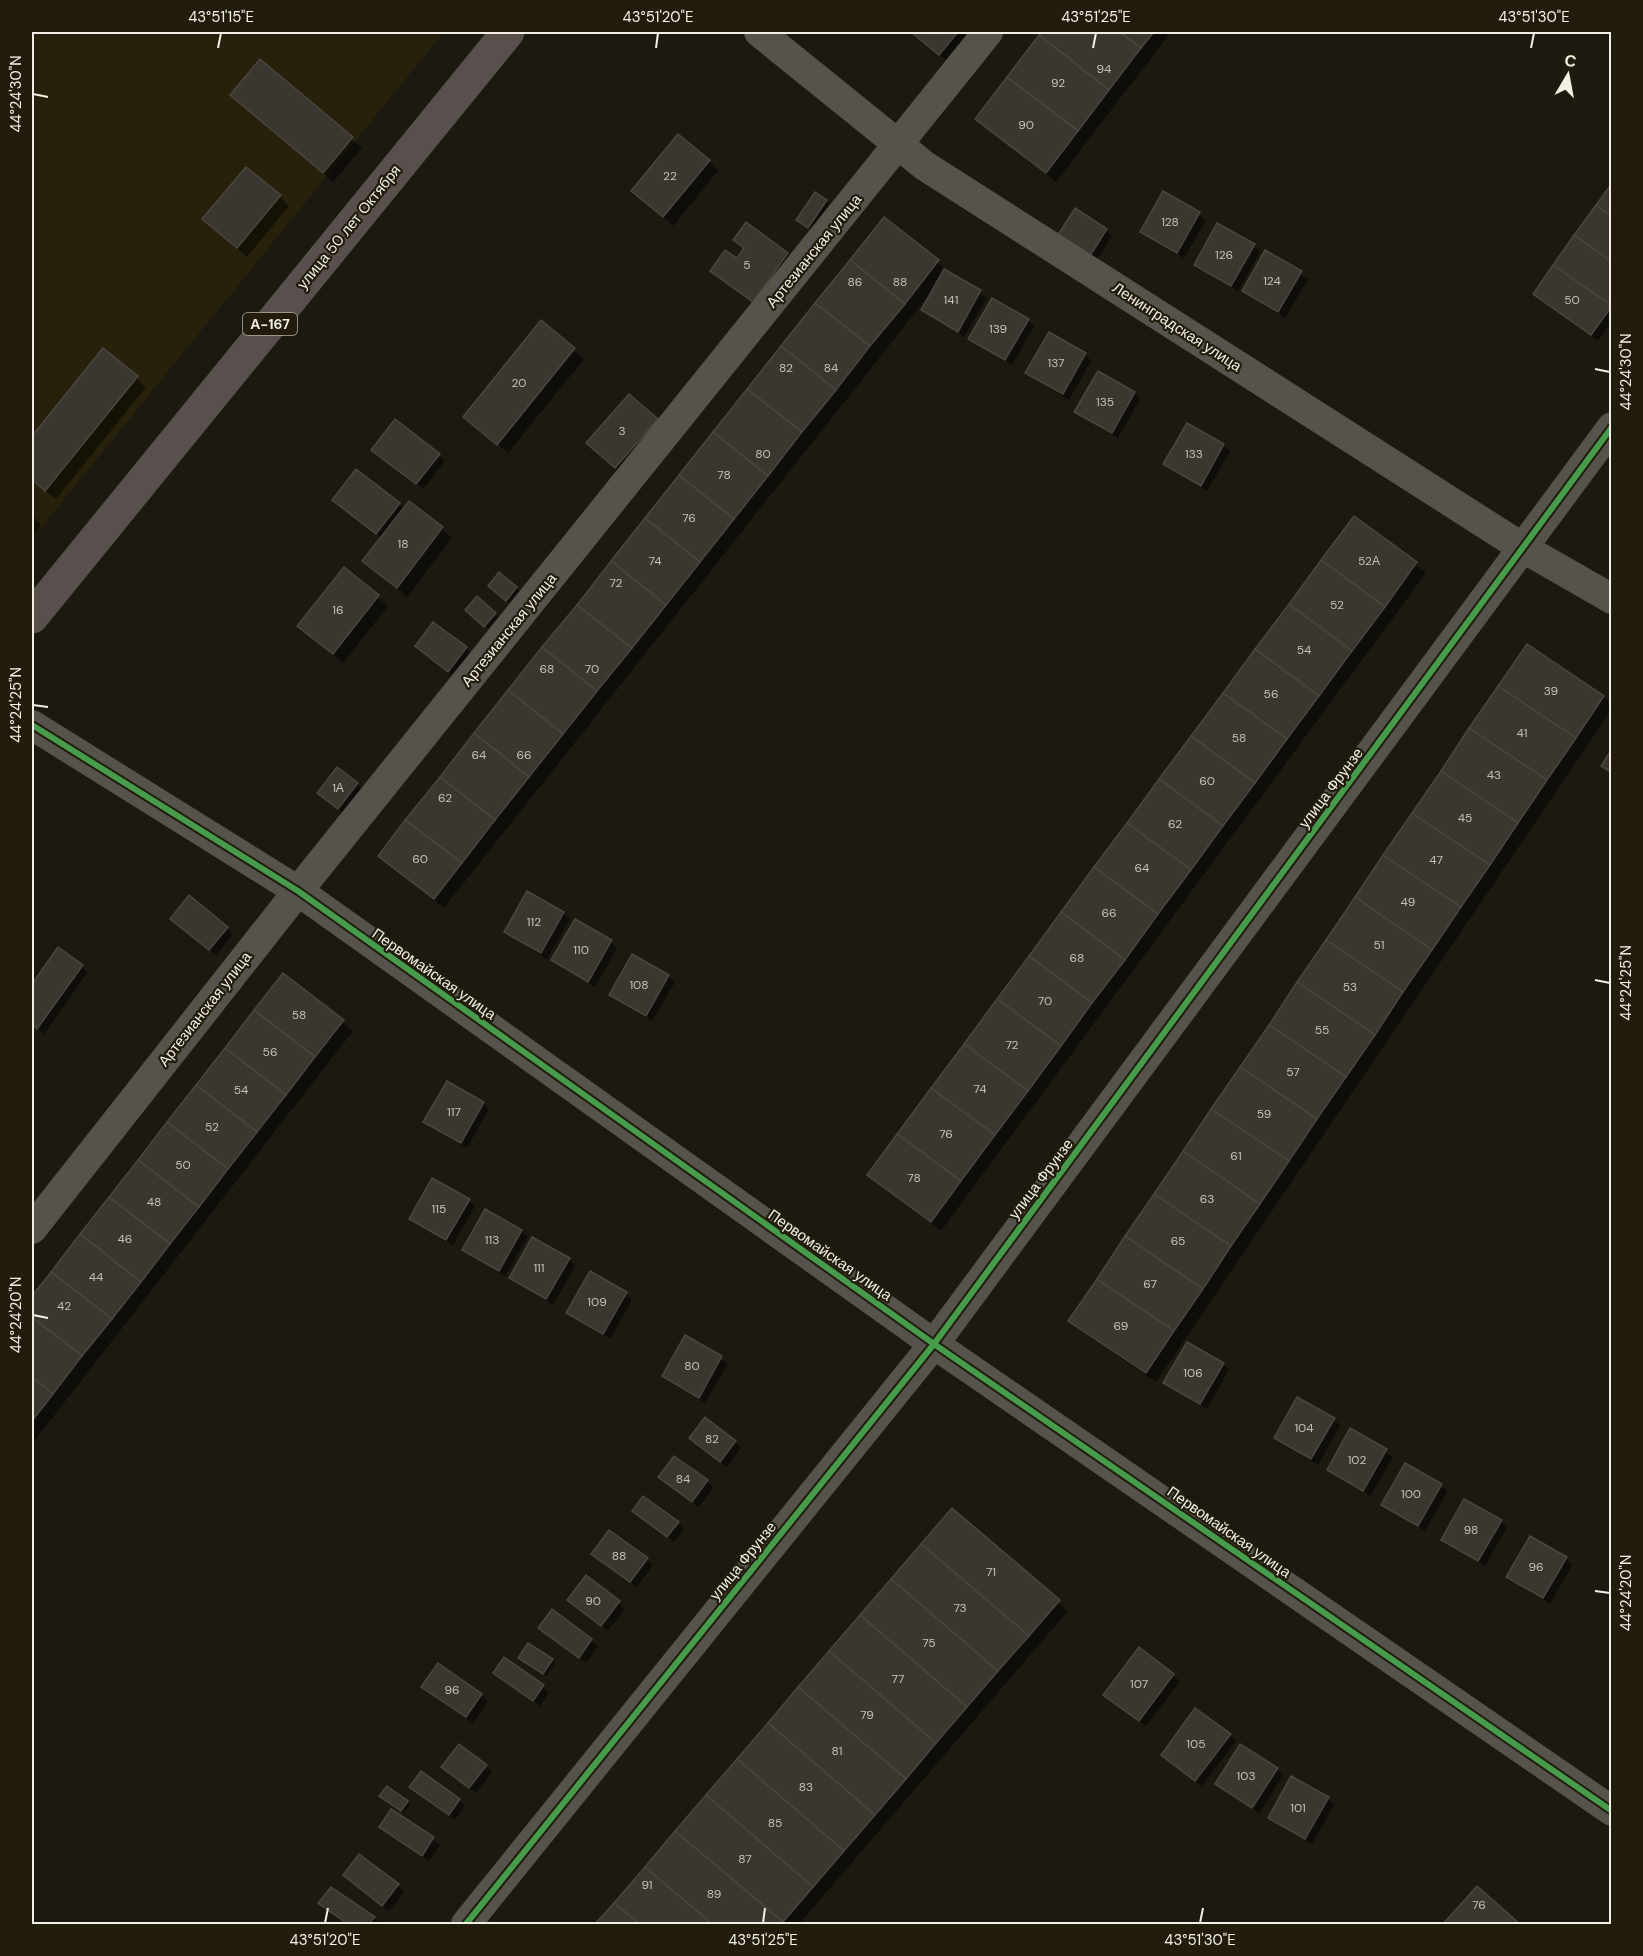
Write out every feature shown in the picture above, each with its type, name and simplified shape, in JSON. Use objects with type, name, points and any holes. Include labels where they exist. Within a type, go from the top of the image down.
[{"type":"highway","name":"улица 50 лет Октября","points":[[32,617],[508,32]]},
{"type":"street","name":"Ленинградская улица","points":[[759,32],[897,146],[1523,549],[1611,599]]},
{"type":"street","name":"Артезианская улица","points":[[32,1229],[298,891],[988,32]]},
{"type":"street","name":"улица Фрунзе","points":[[466,1924],[934,1344],[1611,427]]},
{"type":"street","name":"Первомайская улица","points":[[32,725],[298,891],[934,1344],[1611,1811]]},
{"type":"shaded area","points":[[32,32],[444,32],[32,539]]},
{"type":"building","points":[[911,32],[958,32],[939,55]]},
{"type":"building","points":[[1042,32],[1120,32],[1141,48],[1109,90],[1039,35]]},
{"type":"building","points":[[1120,32],[1154,32],[1141,48]]},
{"type":"building","points":[[1039,35],[1109,90],[1078,131],[1007,77]]},
{"type":"building","points":[[260,59],[353,137],[323,173],[230,95]]},
{"type":"building","points":[[1007,77],[1078,131],[1046,173],[975,119]]},
{"type":"building","points":[[678,134],[710,160],[663,217],[631,191]]},
{"type":"building","points":[[246,167],[281,195],[237,248],[202,219]]},
{"type":"building","points":[[1612,183],[1612,217],[1596,205]]},
{"type":"building","points":[[1163,191],[1200,212],[1177,253],[1140,232]]},
{"type":"building","points":[[815,192],[827,200],[808,228],[796,220]]},
{"type":"building","points":[[1596,205],[1612,217],[1612,262],[1574,235]]},
{"type":"building","points":[[1075,208],[1107,229],[1088,259],[1056,238]]},
{"type":"building","points":[[884,217],[939,260],[905,304],[850,260]]},
{"type":"building","points":[[746,222],[788,253],[753,302],[710,271],[725,250],[737,258],[744,248],[733,240]]},
{"type":"building","points":[[1217,223],[1255,244],[1231,286],[1194,265]]},
{"type":"building","points":[[1574,235],[1612,262],[1612,306],[1553,265]]},
{"type":"building","points":[[1265,250],[1302,271],[1278,312],[1242,291]]},
{"type":"building","points":[[850,260],[905,304],[870,346],[815,303]]},
{"type":"building","points":[[1553,265],[1612,306],[1591,335],[1533,294]]},
{"type":"building","points":[[944,269],[981,290],[958,332],[921,310]]},
{"type":"building","points":[[992,298],[1029,319],[1005,360],[968,339]]},
{"type":"building","points":[[815,303],[870,346],[836,390],[781,346]]},
{"type":"building","points":[[541,320],[575,348],[497,445],[463,417]]},
{"type":"building","points":[[1049,332],[1086,353],[1063,394],[1025,373]]},
{"type":"building","points":[[781,346],[836,390],[802,432],[747,389]]},
{"type":"building","points":[[103,348],[138,376],[45,491],[32,480],[32,436]]},
{"type":"building","points":[[1098,371],[1135,392],[1112,433],[1074,412]]},
{"type":"building","points":[[747,389],[802,432],[768,476],[713,432]]},
{"type":"building","points":[[629,394],[658,419],[615,468],[586,443]]},
{"type":"building","points":[[395,419],[440,454],[416,484],[371,450]]},
{"type":"building","points":[[1187,423],[1224,444],[1201,486],[1163,464]]},
{"type":"building","points":[[713,432],[768,476],[734,519],[679,475]]},
{"type":"building","points":[[356,469],[400,503],[376,534],[332,500]]},
{"type":"building","points":[[679,475],[734,519],[700,562],[645,518]]},
{"type":"building","points":[[409,501],[443,527],[397,588],[362,561]]},
{"type":"building","points":[[1354,516],[1417,562],[1385,607],[1321,560]]},
{"type":"building","points":[[645,518],[700,562],[666,605],[611,561]]},
{"type":"building","points":[[1321,560],[1385,607],[1352,651],[1289,604]]},
{"type":"building","points":[[611,561],[666,605],[632,648],[577,605]]},
{"type":"building","points":[[344,567],[379,595],[333,654],[297,626]]},
{"type":"building","points":[[499,572],[517,587],[506,601],[488,586]]},
{"type":"building","points":[[477,596],[496,613],[484,627],[465,610]]},
{"type":"building","points":[[1289,604],[1352,651],[1319,696],[1255,649]]},
{"type":"building","points":[[577,605],[632,648],[597,691],[542,647]]},
{"type":"building","points":[[433,622],[467,647],[448,672],[415,646]]},
{"type":"building","points":[[1527,644],[1604,696],[1576,738],[1498,686]]},
{"type":"building","points":[[542,647],[597,691],[563,734],[508,690]]},
{"type":"building","points":[[1255,649],[1319,696],[1287,739],[1223,693]]},
{"type":"building","points":[[1498,686],[1576,738],[1547,780],[1469,728]]},
{"type":"building","points":[[508,690],[563,734],[529,777],[474,733]]},
{"type":"building","points":[[1223,693],[1287,739],[1255,783],[1191,736]]},
{"type":"building","points":[[1469,728],[1547,780],[1518,823],[1441,771]]},
{"type":"building","points":[[474,733],[529,777],[495,820],[440,777]]},
{"type":"building","points":[[1191,736],[1255,783],[1223,826],[1159,779]]},
{"type":"building","points":[[1612,749],[1612,773],[1601,766]]},
{"type":"building","points":[[337,767],[358,783],[338,809],[317,793]]},
{"type":"building","points":[[1441,771],[1518,823],[1490,865],[1412,813]]},
{"type":"building","points":[[440,777],[495,820],[462,863],[405,820]]},
{"type":"building","points":[[1159,779],[1223,826],[1191,870],[1127,823]]},
{"type":"building","points":[[1412,813],[1490,865],[1461,907],[1383,855]]},
{"type":"building","points":[[405,820],[462,863],[434,899],[378,856]]},
{"type":"building","points":[[1127,823],[1191,870],[1158,914],[1094,867]]},
{"type":"building","points":[[1383,855],[1461,907],[1432,950],[1355,897]]},
{"type":"building","points":[[1094,867],[1158,914],[1125,960],[1061,912]]},
{"type":"building","points":[[527,891],[564,912],[541,953],[504,932]]},
{"type":"building","points":[[189,895],[228,927],[209,950],[170,919]]},
{"type":"building","points":[[1355,897],[1432,950],[1403,992],[1326,940]]},
{"type":"building","points":[[1061,912],[1125,960],[1092,1003],[1029,956]]},
{"type":"building","points":[[575,919],[612,940],[588,982],[551,960]]},
{"type":"building","points":[[1326,940],[1403,992],[1375,1035],[1297,982]]},
{"type":"building","points":[[58,947],[83,965],[37,1029],[32,1024],[32,984]]},
{"type":"building","points":[[632,954],[669,975],[646,1016],[609,995]]},
{"type":"building","points":[[1029,956],[1092,1003],[1061,1046],[997,999]]},
{"type":"building","points":[[283,973],[344,1020],[315,1057],[254,1010]]},
{"type":"building","points":[[1297,982],[1375,1035],[1346,1077],[1269,1025]]},
{"type":"building","points":[[997,999],[1061,1046],[1028,1091],[964,1044]]},
{"type":"building","points":[[254,1010],[315,1057],[286,1095],[225,1048]]},
{"type":"building","points":[[1269,1025],[1346,1077],[1317,1119],[1240,1067]]},
{"type":"building","points":[[964,1044],[1028,1091],[995,1135],[931,1088]]},
{"type":"building","points":[[225,1048],[286,1095],[257,1132],[196,1085]]},
{"type":"building","points":[[1240,1067],[1317,1119],[1289,1161],[1211,1109]]},
{"type":"building","points":[[447,1081],[484,1102],[461,1143],[423,1122]]},
{"type":"building","points":[[196,1085],[257,1132],[228,1169],[167,1122]]},
{"type":"building","points":[[931,1088],[995,1135],[961,1181],[897,1134]]},
{"type":"building","points":[[1211,1109],[1289,1161],[1260,1204],[1183,1151]]},
{"type":"building","points":[[167,1122],[228,1169],[199,1207],[138,1160]]},
{"type":"building","points":[[897,1134],[961,1181],[931,1222],[867,1175]]},
{"type":"building","points":[[1183,1151],[1260,1204],[1231,1246],[1154,1194]]},
{"type":"building","points":[[138,1160],[199,1207],[170,1244],[109,1197]]},
{"type":"building","points":[[432,1178],[470,1199],[446,1240],[409,1219]]},
{"type":"building","points":[[1154,1194],[1231,1246],[1203,1289],[1125,1236]]},
{"type":"building","points":[[109,1197],[170,1244],[141,1282],[80,1234]]},
{"type":"building","points":[[485,1209],[522,1230],[499,1271],[462,1250]]},
{"type":"building","points":[[80,1234],[141,1282],[112,1319],[51,1272]]},
{"type":"building","points":[[1125,1236],[1203,1289],[1174,1331],[1097,1279]]},
{"type":"building","points":[[532,1237],[570,1258],[546,1299],[509,1278]]},
{"type":"building","points":[[590,1271],[627,1292],[603,1334],[566,1313]]},
{"type":"building","points":[[51,1272],[112,1319],[82,1356],[32,1317],[32,1296]]},
{"type":"building","points":[[1097,1279],[1174,1331],[1146,1373],[1068,1321]]},
{"type":"building","points":[[32,1317],[82,1356],[53,1394],[32,1377]]},
{"type":"building","points":[[685,1335],[722,1356],[699,1398],[662,1376]]},
{"type":"building","points":[[1187,1342],[1224,1363],[1200,1404],[1163,1383]]},
{"type":"building","points":[[32,1377],[53,1394],[32,1421]]},
{"type":"building","points":[[1297,1397],[1335,1418],[1311,1459],[1274,1438]]},
{"type":"building","points":[[705,1417],[736,1441],[720,1462],[689,1438]]},
{"type":"building","points":[[1350,1428],[1387,1449],[1363,1491],[1327,1470]]},
{"type":"building","points":[[674,1456],[708,1480],[692,1502],[658,1477]]},
{"type":"building","points":[[1405,1463],[1442,1484],[1418,1526],[1381,1505]]},
{"type":"building","points":[[643,1496],[679,1522],[667,1537],[632,1511]]},
{"type":"building","points":[[1464,1499],[1502,1520],[1478,1561],[1441,1540]]},
{"type":"building","points":[[952,1508],[1060,1600],[1029,1636],[921,1544]]},
{"type":"building","points":[[609,1530],[648,1558],[630,1582],[591,1554]]},
{"type":"building","points":[[1530,1536],[1567,1557],[1543,1598],[1506,1577]]},
{"type":"building","points":[[921,1544],[1029,1636],[998,1671],[891,1579]]},
{"type":"building","points":[[586,1575],[620,1601],[601,1626],[567,1600]]},
{"type":"building","points":[[891,1579],[998,1671],[967,1707],[860,1615]]},
{"type":"building","points":[[552,1609],[592,1639],[579,1658],[538,1628]]},
{"type":"building","points":[[860,1615],[967,1707],[936,1743],[829,1651]]},
{"type":"building","points":[[528,1643],[553,1659],[543,1674],[518,1658]]},
{"type":"building","points":[[1139,1647],[1174,1674],[1139,1721],[1103,1695]]},
{"type":"building","points":[[829,1651],[936,1743],[906,1779],[798,1687]]},
{"type":"building","points":[[504,1657],[544,1685],[533,1701],[493,1673]]},
{"type":"building","points":[[438,1663],[482,1694],[466,1717],[421,1687]]},
{"type":"building","points":[[798,1687],[906,1779],[875,1815],[768,1723]]},
{"type":"building","points":[[1195,1708],[1231,1734],[1195,1781],[1161,1755]]},
{"type":"building","points":[[768,1723],[875,1815],[844,1851],[737,1759]]},
{"type":"building","points":[[459,1744],[487,1765],[469,1788],[441,1767]]},
{"type":"building","points":[[1240,1744],[1278,1768],[1252,1808],[1215,1784]]},
{"type":"building","points":[[737,1759],[844,1851],[813,1887],[706,1795]]},
{"type":"building","points":[[421,1771],[460,1799],[449,1815],[409,1787]]},
{"type":"building","points":[[1291,1776],[1329,1797],[1305,1839],[1268,1818]]},
{"type":"building","points":[[387,1786],[408,1801],[401,1811],[379,1796]]},
{"type":"building","points":[[706,1795],[813,1887],[783,1922],[675,1831]]},
{"type":"building","points":[[391,1809],[434,1837],[422,1856],[379,1827]]},
{"type":"building","points":[[675,1831],[783,1922],[781,1924],[712,1924],[645,1867]]},
{"type":"building","points":[[359,1854],[399,1884],[382,1906],[343,1875]]},
{"type":"building","points":[[645,1867],[712,1924],[640,1924],[614,1903]]},
{"type":"building","points":[[1477,1886],[1520,1924],[1443,1924]]},
{"type":"building","points":[[331,1887],[375,1917],[369,1924],[348,1924],[318,1903]]},
{"type":"building","points":[[614,1903],[640,1924],[595,1924]]},
{"type":"cycle path","points":[[466,1924],[934,1344],[1612,427]]},
{"type":"cycle path","points":[[32,725],[298,891],[934,1344],[1612,1811]]}]
